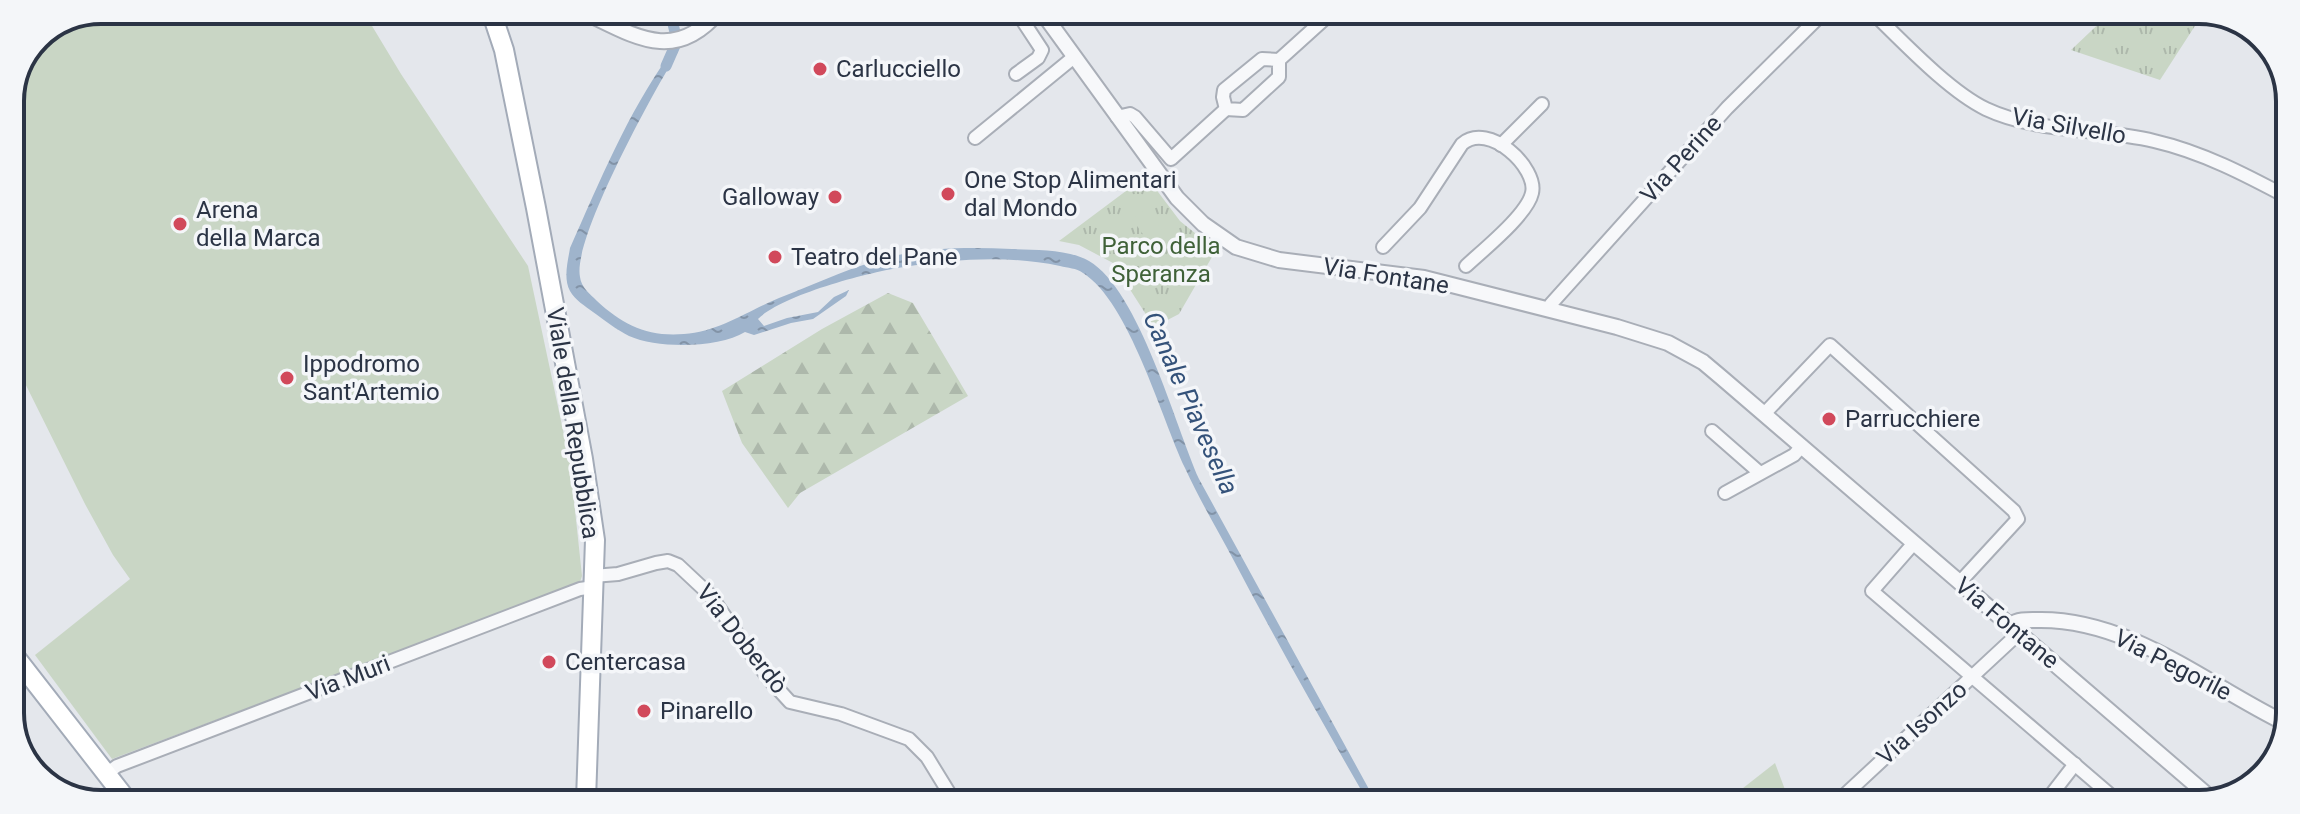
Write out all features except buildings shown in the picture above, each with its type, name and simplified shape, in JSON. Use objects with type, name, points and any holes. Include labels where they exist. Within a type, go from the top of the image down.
[{"type":"main road","name":"Viale della Repubblica","points":[[495,24],[504,50]]},
{"type":"main road","name":"Viale della Repubblica","points":[[501,24],[583,459],[595,540],[586,790]]},
{"type":"main road","points":[[24,675],[118,790]]},
{"type":"street","points":[[610,24],[641,38],[667,43],[684,39],[707,24]]},
{"type":"street","points":[[1016,74],[1038,58],[1042,50],[1025,24]]},
{"type":"street","name":"Via Fontane","points":[[1051,24],[1162,179],[1203,224],[1248,253],[1279,260],[1424,278],[1644,334],[1703,362],[2200,789]]},
{"type":"street","points":[[1226,109],[1224,90],[1258,60],[1279,60],[1319,24]]},
{"type":"street","name":"Via Perine","points":[[1549,310],[1551,304],[1727,108],[1812,24]]},
{"type":"street","name":"Via Silvello","points":[[1884,24],[1931,69],[1982,107],[2026,121],[2151,140],[2186,149],[2276,192]]},
{"type":"street","points":[[975,138],[1074,57]]},
{"type":"street","points":[[1162,179],[1171,159],[1226,109],[1243,110],[1276,81],[1280,71],[1279,60]]},
{"type":"street","points":[[1501,145],[1542,104]]},
{"type":"street","points":[[1117,117],[1130,114],[1135,117],[1171,159]]},
{"type":"street","points":[[1383,247],[1420,208],[1462,144],[1470,137],[1481,135],[1501,145],[1526,168],[1534,182],[1531,197],[1522,211],[1466,266]]},
{"type":"street","points":[[1764,414],[1830,345],[2014,511],[2018,519],[1960,582]]},
{"type":"street","points":[[1712,431],[1760,473]]},
{"type":"street","points":[[1725,493],[1794,455],[1802,446]]},
{"type":"street","name":"Via Isonzo","points":[[1914,543],[1872,591],[2105,790]]},
{"type":"street","name":"Via Doberdò","points":[[594,581],[656,563],[668,561],[678,565],[710,595],[768,678],[790,702],[841,714],[909,739],[927,757],[947,790]]},
{"type":"street","name":"Via Muri","points":[[105,775],[117,766],[594,581]]},
{"type":"street","name":"Via Pegorile","points":[[2014,629],[2019,621],[2055,619],[2094,625],[2134,640],[2276,718]]},
{"type":"street","name":"Via Isonzo","points":[[1850,790],[1973,675],[2014,629]]},
{"type":"street","points":[[2055,790],[2075,764]]},
{"type":"green space","name":"Ippodromo Sant'Artemio","points":[[371,24],[528,266],[570,463],[582,576],[580,582],[112,759],[35,655],[130,579],[85,504],[24,381],[24,101],[25,86],[37,58],[58,37],[86,25]]},
{"type":"green space","points":[[2098,24],[2196,24],[2160,80],[2071,50]]},
{"type":"green space","name":"Parco della Speranza","points":[[1146,176],[1180,221],[1216,250],[1179,314],[1154,327],[1113,263],[1079,245],[1059,241]]},
{"type":"green space","points":[[1146,209],[1165,234],[1150,244],[1132,219]]},
{"type":"green space","points":[[888,293],[913,303],[968,396],[800,493],[788,508],[742,443],[722,391],[822,329]]},
{"type":"green space","points":[[1775,763],[1785,790],[1741,790]]},
{"type":"water","points":[[678,52],[617,164],[589,231],[581,258],[580,277],[589,293],[616,317],[636,328],[684,334],[721,325],[853,269],[912,252],[969,248],[1041,250],[1071,254],[1089,261],[1107,276],[1139,328],[1199,479],[1369,790],[1361,790],[1202,503],[1129,334],[1100,288],[1083,273],[1072,268],[1002,259],[943,262],[889,270],[806,293],[786,301],[758,319],[764,326],[818,312],[834,297],[849,290],[846,296],[813,319],[754,335],[745,332],[720,341],[688,345],[656,343],[629,336],[575,297],[567,281],[570,248],[615,148],[640,100],[670,54]]},
{"type":"waterway","name":"Canale Piavesella","points":[[666,66],[677,41],[673,24]]},
{"type":"place","name":"Carlucciello","points":[[820,69]]},
{"type":"place","name":"One Stop Alimentari dal Mondo","points":[[948,194]]},
{"type":"place","name":"Galloway","points":[[835,197]]},
{"type":"place","name":"Arena della Marca","points":[[180,224]]},
{"type":"place","name":"Teatro del Pane","points":[[775,257]]},
{"type":"place","name":"Ippodromo Sant'Artemio","points":[[287,378]]},
{"type":"place","name":"Parrucchiere","points":[[1829,419]]},
{"type":"place","name":"Centercasa","points":[[549,662]]},
{"type":"place","name":"Pinarello","points":[[644,711]]}]
